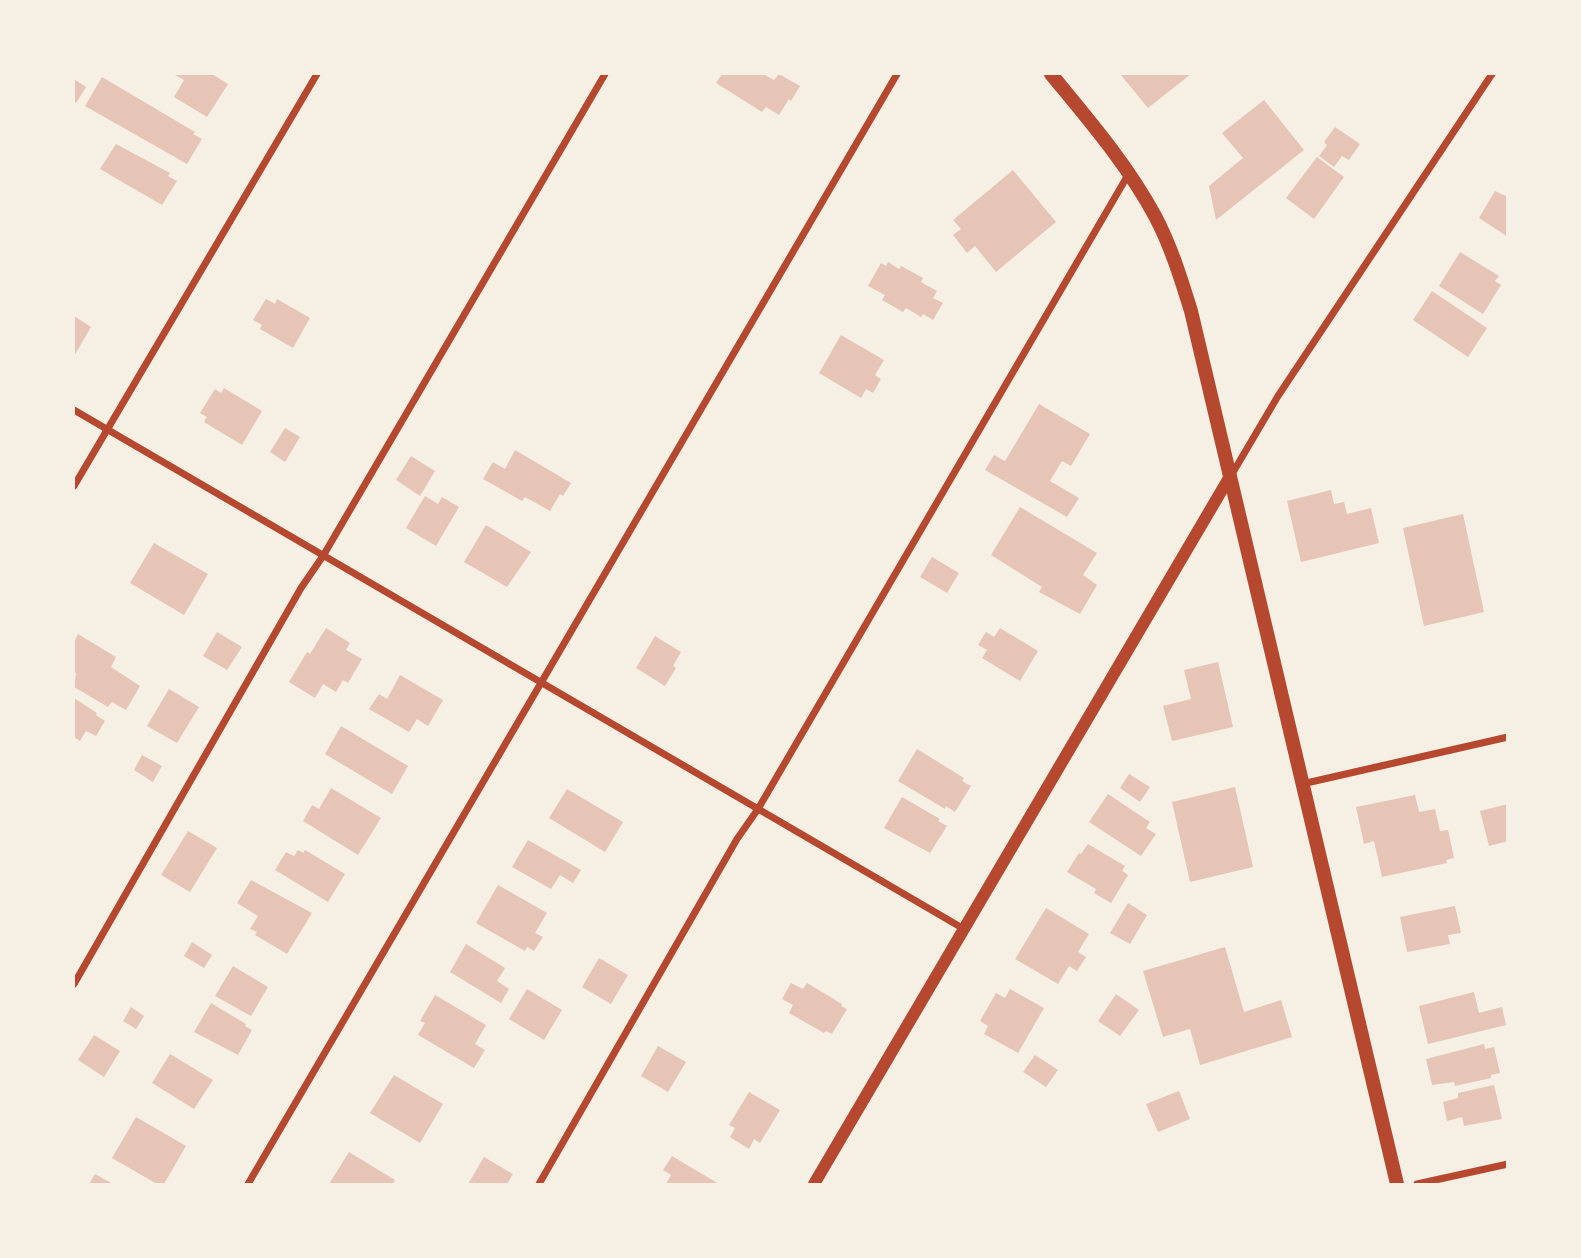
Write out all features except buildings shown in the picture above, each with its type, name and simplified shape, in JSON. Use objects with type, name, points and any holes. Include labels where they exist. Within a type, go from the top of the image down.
[{"type":"main road","points":[[1051,74],[1109,146],[1154,216],[1180,276],[1191,311],[1397,1185]]},
{"type":"street","points":[[74,486],[317,74]]},
{"type":"street","points":[[74,984],[294,600],[323,556],[605,74]]},
{"type":"street","points":[[248,1185],[897,74]]},
{"type":"street","points":[[814,1185],[1278,396],[1492,74]]},
{"type":"street","points":[[539,1185],[737,839],[758,809],[1128,175]]},
{"type":"street","points":[[74,411],[964,929]]},
{"type":"street","points":[[1301,785],[1507,737]]},
{"type":"street","points":[[1417,1185],[1507,1164]]}]
